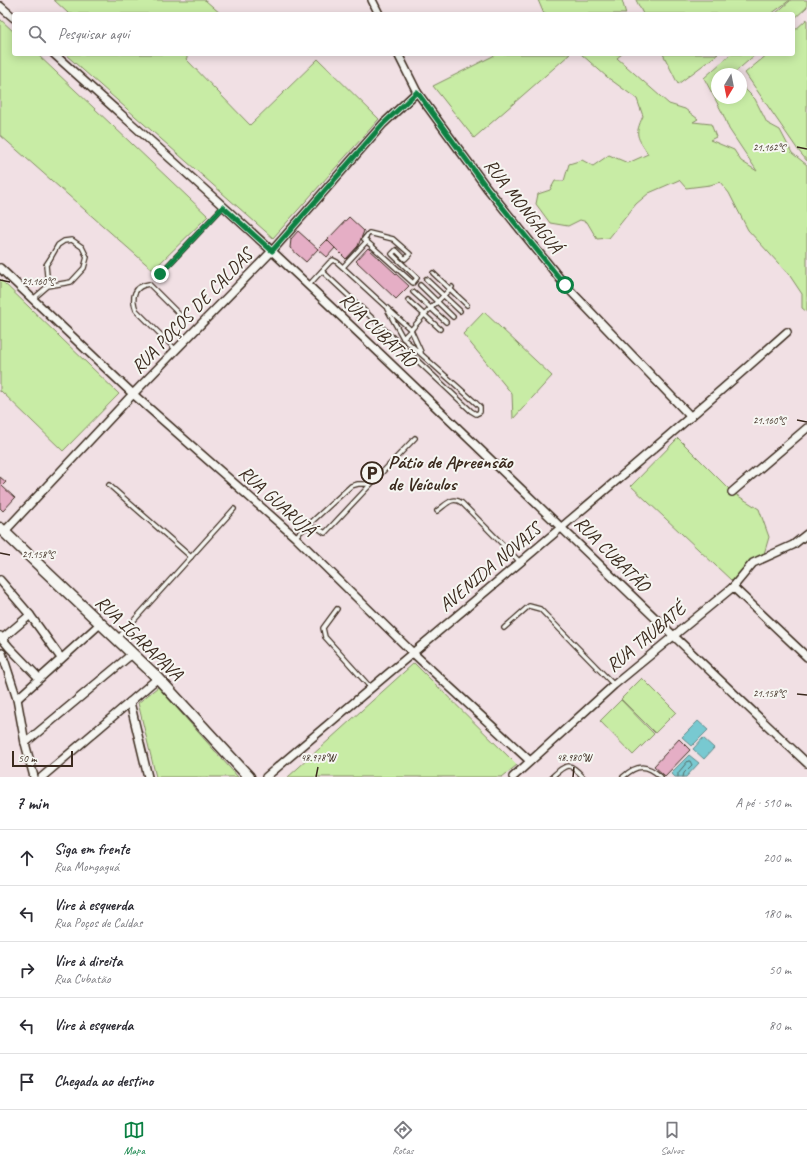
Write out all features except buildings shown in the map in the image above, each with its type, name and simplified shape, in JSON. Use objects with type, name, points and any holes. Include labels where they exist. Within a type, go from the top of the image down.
[{"type":"street","points":[[372,0],[378,12]]},
{"type":"street","points":[[0,6],[12,16]]},
{"type":"street","name":"RUA CUBATÃO","points":[[56,56],[272,251],[807,763]]},
{"type":"street","name":"RUA MONGAGUÁ","points":[[399,56],[417,92],[487,188],[565,285],[691,417]]},
{"type":"street","name":"RUA POÇOS DE CALDAS","points":[[2,530],[272,251],[383,124],[417,92]]},
{"type":"street","name":"RUA GUARUJÁ","points":[[0,268],[133,394],[295,537],[413,653],[530,761]]},
{"type":"street","name":"AVENIDA NOVAIS","points":[[266,777],[562,528],[787,332]]},
{"type":"street","points":[[732,492],[807,428]]},
{"type":"street","name":"RUA IGARAPAVA","points":[[2,530],[158,678],[249,777]]},
{"type":"street","name":"RUA TAUBATÉ","points":[[513,777],[614,685],[733,587],[754,563],[794,545],[807,534]]},
{"type":"street","points":[[0,580],[30,615],[61,658]]},
{"type":"street","points":[[733,587],[807,657]]},
{"type":"street","points":[[30,615],[1,638],[40,678]]},
{"type":"street","points":[[17,699],[61,658],[101,624]]},
{"type":"street","points":[[9,647],[1,654],[17,699],[25,743],[34,777]]},
{"type":"street","points":[[25,743],[132,654]]},
{"type":"street","points":[[42,777],[158,678]]},
{"type":"street","points":[[130,702],[148,777]]},
{"type":"lane","points":[[160,274],[223,207]]},
{"type":"lane","points":[[369,233],[393,239],[410,254],[405,259],[396,250],[392,254],[417,278],[413,282],[367,241],[364,238],[369,233]]},
{"type":"lane","points":[[33,299],[48,286],[71,282],[84,268],[87,257],[82,247],[72,240],[64,241],[58,245],[46,265],[48,286]]},
{"type":"lane","points":[[342,267],[367,241]]},
{"type":"lane","points":[[308,286],[330,262],[333,260],[337,262],[411,330],[423,355]]},
{"type":"lane","points":[[322,271],[471,412],[476,414],[480,412],[480,407],[476,403],[403,338],[386,307]]},
{"type":"lane","points":[[433,273],[451,288],[467,305]]},
{"type":"lane","points":[[426,279],[460,311]]},
{"type":"lane","points":[[176,350],[136,310],[133,303],[135,291],[141,286],[149,284],[180,315]]},
{"type":"lane","points":[[420,285],[453,317]]},
{"type":"lane","points":[[403,338],[451,288]]},
{"type":"lane","points":[[413,292],[446,322]]},
{"type":"lane","points":[[408,300],[440,329]]},
{"type":"lane","points":[[305,528],[318,528],[325,533],[415,438]]},
{"type":"lane","points":[[109,484],[191,557]]},
{"type":"lane","points":[[295,537],[351,486],[358,484],[371,484]]},
{"type":"lane","points":[[437,511],[453,500],[457,500],[462,503],[521,562]]},
{"type":"lane","points":[[117,639],[234,509]]},
{"type":"lane","points":[[504,628],[529,606],[540,609],[614,685]]},
{"type":"lane","points":[[337,609],[323,628],[325,637],[371,688]]},
{"type":"lane","points":[[552,777],[562,767],[569,766],[574,767],[583,777]]},
{"type":"lane","points":[[623,777],[632,769],[642,767],[650,769],[661,777]]},
{"type":"green space","points":[[54,0],[205,0],[219,12],[67,12]]},
{"type":"green space","points":[[538,0],[622,0],[625,12],[543,12]]},
{"type":"green space","points":[[636,0],[790,0],[774,12],[642,12]]},
{"type":"green space","points":[[791,0],[807,0],[807,7],[795,18],[795,12],[777,12]]},
{"type":"green space","points":[[0,19],[12,30],[12,56],[39,56],[208,216],[153,270],[0,135]]},
{"type":"green space","points":[[807,19],[807,161],[747,76],[747,71],[766,56],[795,56],[795,30]]},
{"type":"green space","points":[[67,56],[188,56],[186,59],[250,125],[318,59],[379,119],[273,238]]},
{"type":"green space","points":[[493,56],[568,56],[474,138],[433,86]]},
{"type":"green space","points":[[583,56],[620,56],[617,58],[669,104],[685,109],[698,119],[693,122],[711,124],[716,137],[710,140],[734,150],[741,161],[757,171],[729,129],[718,104],[747,104],[747,91],[755,99],[767,123],[780,130],[792,153],[807,165],[807,312],[802,308],[802,294],[790,276],[748,230],[729,193],[720,182],[710,185],[686,188],[679,180],[649,193],[636,204],[609,238],[597,239],[587,222],[580,220],[568,226],[550,223],[536,204],[538,194],[550,190],[555,181],[564,181],[569,164],[582,160],[593,166],[609,155],[628,163],[648,154],[638,136],[638,128],[643,116],[637,99],[607,77]]},
{"type":"green space","points":[[664,56],[715,56],[678,84]]},
{"type":"green space","points":[[729,56],[754,56],[740,68],[715,68]]},
{"type":"green space","points":[[711,72],[711,91],[704,78]]},
{"type":"green space","points":[[0,279],[119,394],[63,451],[1,391],[0,392]]},
{"type":"green space","points":[[484,312],[552,376],[513,419],[512,394],[463,334]]},
{"type":"green space","points":[[678,438],[732,492],[759,509],[769,537],[764,554],[732,581],[631,486]]},
{"type":"green space","points":[[414,663],[517,765],[502,777],[288,777]]},
{"type":"green space","points":[[642,678],[676,712],[655,733],[621,699]]},
{"type":"green space","points":[[158,687],[238,777],[156,777],[138,703]]},
{"type":"green space","points":[[621,700],[654,734],[633,755],[600,721]]},
{"type":"water","points":[[698,721],[708,730],[692,746],[682,737]]},
{"type":"water","points":[[703,738],[714,748],[704,759],[693,749]]},
{"type":"water","points":[[689,755],[699,763],[686,777],[675,777],[671,773]]},
{"type":"place","name":"Pátio de Apreensão de Veículos","points":[[372,473]]},
{"type":"route","points":[[160,274],[223,207],[272,251],[383,124],[417,92],[487,188],[565,285]]}]
